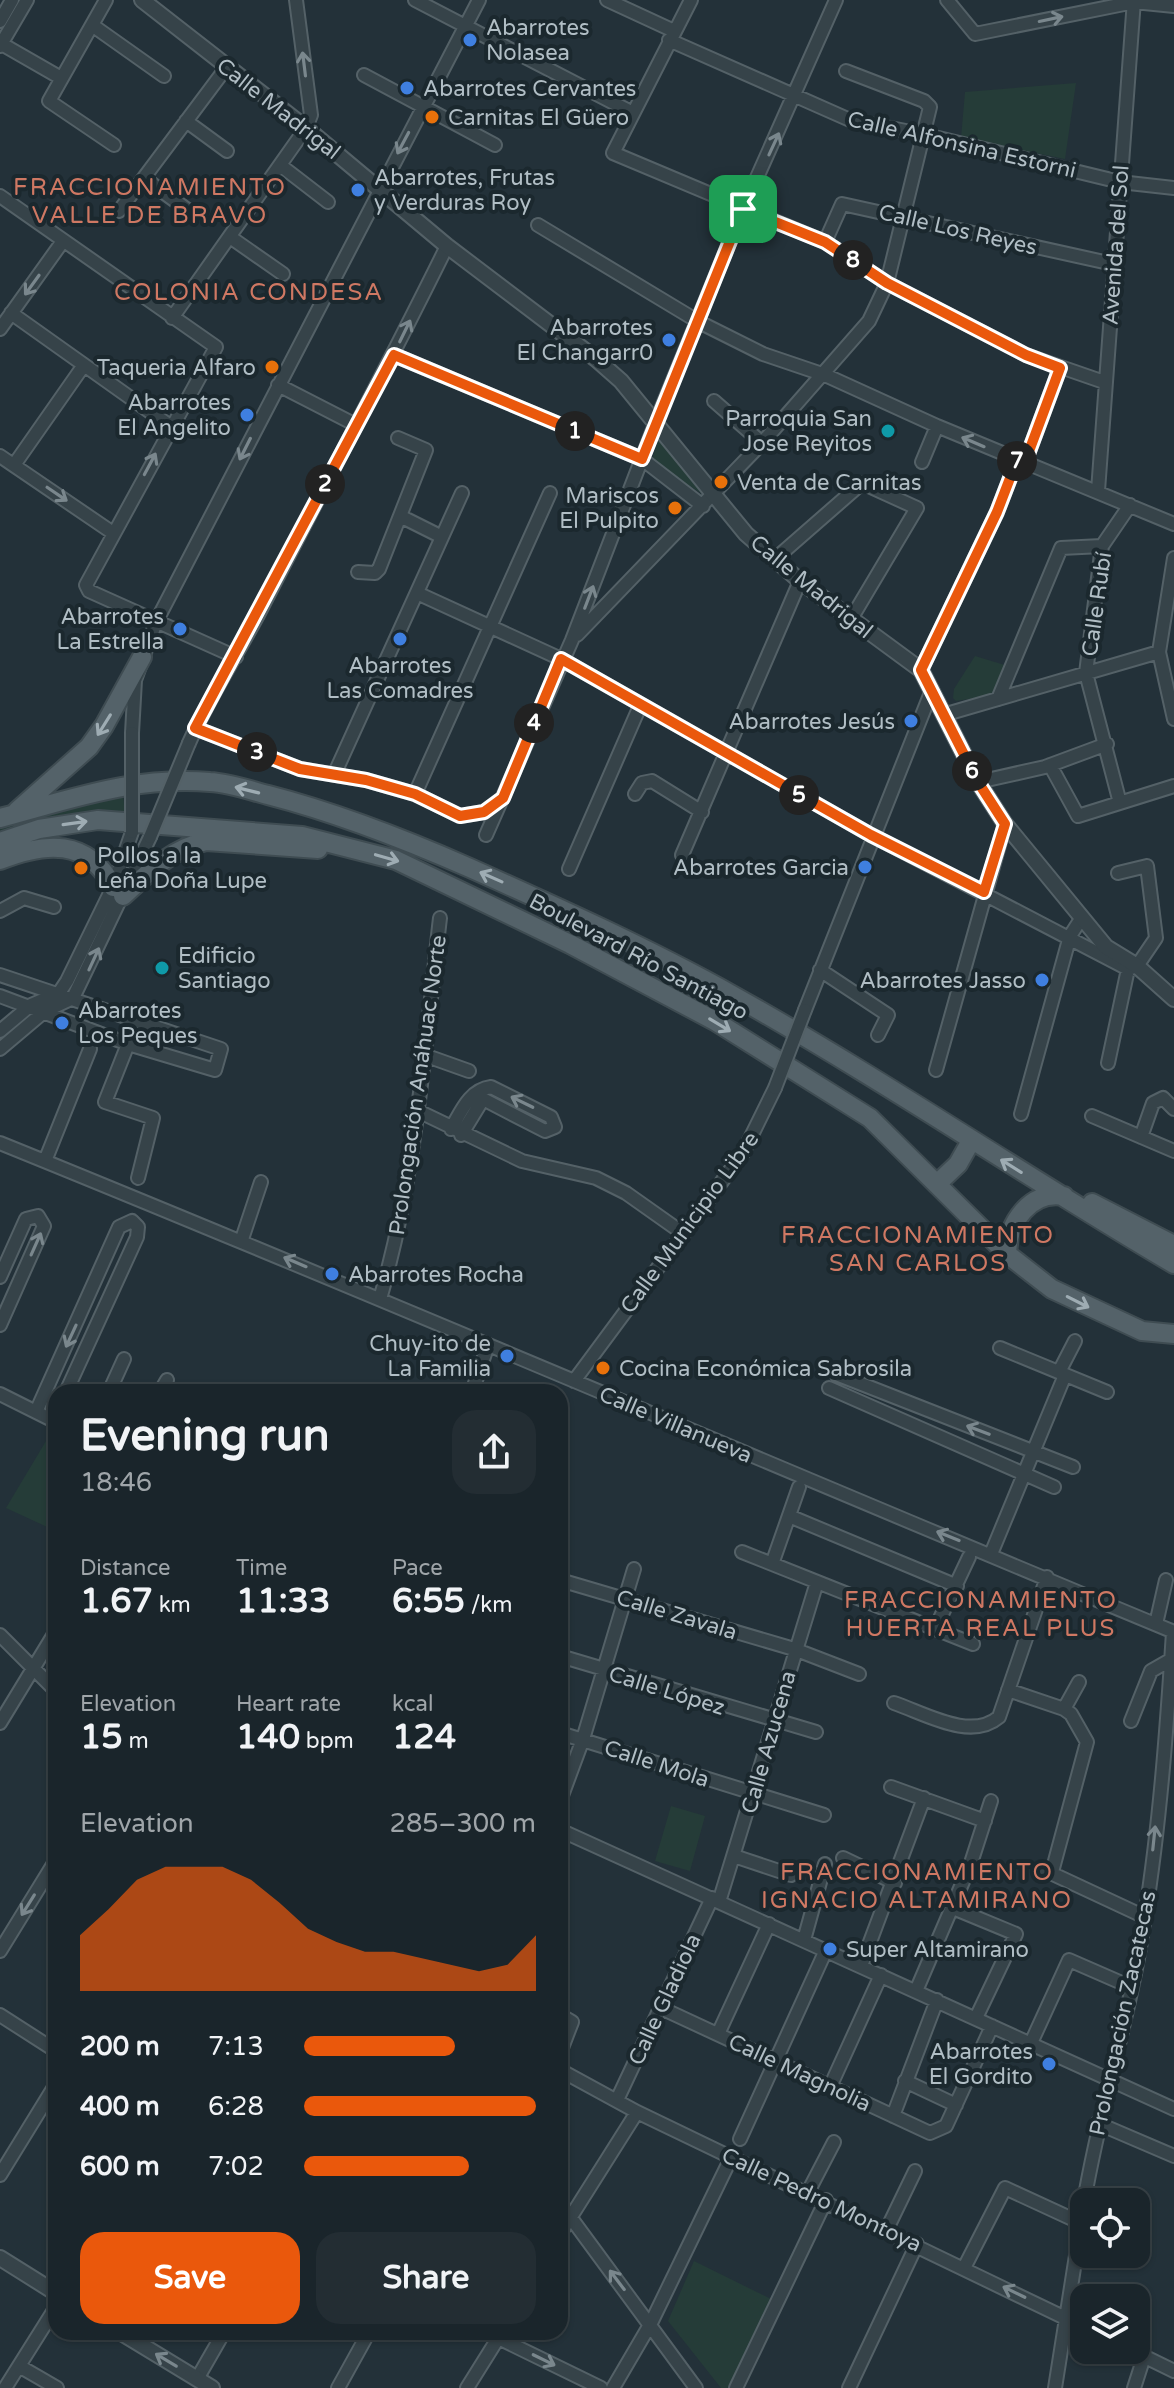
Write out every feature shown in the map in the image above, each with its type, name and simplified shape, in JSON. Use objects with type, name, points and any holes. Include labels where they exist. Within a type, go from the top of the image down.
[{"type":"main road","points":[[6,817],[89,747],[142,657]]},
{"type":"main road","name":"Boulevard Río Santiago","points":[[6,817],[118,785],[166,780],[215,782],[311,806],[403,838],[584,918],[732,995],[865,1072],[1056,1194],[1174,1264]]},
{"type":"main road","name":"Boulevard Río Santiago","points":[[0,842],[39,829],[98,820],[215,826],[302,836],[396,860],[570,944],[715,1021],[870,1118],[1007,1254],[1052,1289],[1142,1331],[1174,1334]]},
{"type":"main road","points":[[0,860],[36,847],[67,849],[87,856],[102,866],[118,891],[172,852],[206,841],[358,850]]},
{"type":"main road","points":[[938,1183],[958,1164],[971,1141]]},
{"type":"main road","points":[[1007,1254],[1007,1241],[1022,1211],[1036,1200],[1056,1194],[1085,1199],[1174,1245]]},
{"type":"street","points":[[0,21],[12,0]]},
{"type":"street","points":[[27,0],[0,44],[61,78]]},
{"type":"street","name":"Calle Madrigal","points":[[142,0],[306,128],[447,246],[596,359],[621,381],[746,534],[800,581],[921,670],[978,782],[1005,824],[1106,947],[1174,999]]},
{"type":"street","points":[[172,318],[306,128],[311,115],[296,0]]},
{"type":"street","points":[[415,0],[633,113]]},
{"type":"street","points":[[0,1049],[45,1011],[73,998],[118,891],[132,832],[135,680],[156,622],[479,0]]},
{"type":"street","name":"Calle Alfonsina Estorni","points":[[607,0],[672,36],[850,120],[1120,182],[1174,188]]},
{"type":"street","points":[[691,0],[613,153],[825,242],[887,283],[1026,355],[1104,382]]},
{"type":"street","points":[[486,835],[572,640],[743,209],[796,97],[836,0]]},
{"type":"street","points":[[947,0],[975,34],[1134,1],[1174,6]]},
{"type":"street","name":"Avenida del Sol","points":[[1098,491],[1134,1]]},
{"type":"street","points":[[101,2],[92,25],[49,101],[114,145]]},
{"type":"street","points":[[92,25],[164,76]]},
{"type":"street","points":[[119,211],[226,68]]},
{"type":"street","points":[[572,640],[762,443],[825,375],[869,321],[887,283],[926,135],[930,107],[924,101],[846,71]]},
{"type":"street","points":[[364,75],[495,145]]},
{"type":"street","points":[[186,121],[227,151]]},
{"type":"street","points":[[280,165],[328,202]]},
{"type":"street","points":[[144,178],[189,211]]},
{"type":"street","points":[[0,196],[216,347],[87,580],[89,591],[236,657]]},
{"type":"street","name":"Calle Los Reyes","points":[[825,242],[842,204],[903,215],[1113,264]]},
{"type":"street","points":[[538,225],[699,322],[763,354],[825,375],[937,426],[1174,524]]},
{"type":"street","points":[[230,237],[283,274]]},
{"type":"street","points":[[0,329],[63,241]]},
{"type":"street","points":[[0,1031],[31,1005],[59,993],[150,837],[195,728],[236,657],[394,355],[447,246]]},
{"type":"street","points":[[11,313],[170,426]]},
{"type":"street","points":[[394,355],[642,459],[703,506]]},
{"type":"street","points":[[14,465],[84,365]]},
{"type":"street","points":[[921,670],[1021,461],[1060,368]]},
{"type":"street","points":[[278,385],[356,425]]},
{"type":"street","points":[[714,401],[762,443]]},
{"type":"street","points":[[922,462],[937,426]]},
{"type":"street","points":[[358,572],[375,573],[379,569],[426,450],[398,438]]},
{"type":"street","points":[[0,456],[113,533]]},
{"type":"street","points":[[775,559],[862,483],[917,508],[851,619]]},
{"type":"street","points":[[334,775],[462,493]]},
{"type":"street","points":[[415,794],[550,493]]},
{"type":"street","name":"Calle Rubí","points":[[1120,803],[1086,673],[1102,546],[1130,505]]},
{"type":"street","points":[[400,516],[442,537]]},
{"type":"street","points":[[998,699],[1061,548],[1102,546]]},
{"type":"street","points":[[1174,558],[1159,652],[1174,719]]},
{"type":"street","points":[[682,855],[800,581]]},
{"type":"street","points":[[417,593],[561,659],[871,835],[1132,968]]},
{"type":"street","points":[[943,715],[1159,652]]},
{"type":"street","name":"Calle Municipio Libre","points":[[574,1381],[743,1153],[775,1088],[871,835],[932,690]]},
{"type":"street","points":[[569,869],[640,706]]},
{"type":"street","points":[[195,728],[300,769],[415,794],[460,816],[484,812],[503,798]]},
{"type":"street","points":[[978,782],[1050,765],[1107,744]]},
{"type":"street","points":[[1050,765],[1078,816],[1174,786]]},
{"type":"street","points":[[635,794],[642,783],[652,781],[702,812]]},
{"type":"street","points":[[936,1070],[1005,824]]},
{"type":"street","points":[[1108,1063],[1132,968],[1156,938],[1147,866],[1118,873]]},
{"type":"street","points":[[0,911],[24,898],[54,907]]},
{"type":"street","name":"Prolongación Anáhuac Norte","points":[[380,1299],[397,1236],[418,1111],[440,918]]},
{"type":"street","points":[[1021,1114],[1070,936],[1081,919]]},
{"type":"street","points":[[820,970],[888,1015],[878,1035]]},
{"type":"street","points":[[0,975],[221,1049],[215,1070],[128,1044],[31,1005],[0,996]]},
{"type":"street","points":[[128,1044],[105,1102],[153,1118],[138,1178]]},
{"type":"street","points":[[45,1161],[90,1049]]},
{"type":"street","points":[[424,1055],[469,1071]]},
{"type":"street","points":[[456,1132],[470,1098],[491,1087],[551,1117],[555,1127],[545,1131],[482,1094]]},
{"type":"street","points":[[1141,1137],[1153,1103],[1163,1098],[1174,1109]]},
{"type":"street","points":[[418,1111],[456,1132],[522,1161],[596,1178],[626,1193],[684,1234]]},
{"type":"street","points":[[1092,1116],[1174,1151]]},
{"type":"street","name":"Calle Villanueva","points":[[0,1143],[242,1239],[728,1447],[1174,1632]]},
{"type":"street","points":[[242,1239],[261,1182]]},
{"type":"street","points":[[0,1277],[26,1219],[38,1216],[44,1226],[0,1325]]},
{"type":"street","points":[[49,1384],[119,1227],[132,1221],[138,1227],[137,1237],[70,1384]]},
{"type":"street","points":[[0,1283],[15,1291]]},
{"type":"street","points":[[87,1301],[105,1309]]},
{"type":"street","points":[[991,1554],[1075,1341]]},
{"type":"street","points":[[475,1384],[488,1345]]},
{"type":"street","points":[[1000,1348],[1107,1392]]},
{"type":"street","points":[[113,1384],[124,1359]]},
{"type":"street","points":[[836,1374],[1073,1467]]},
{"type":"street","points":[[36,1412],[48,1386]]},
{"type":"street","points":[[829,1388],[1054,1487]]},
{"type":"street","points":[[0,1394],[48,1416]]},
{"type":"street","points":[[915,1426],[922,1409]]},
{"type":"street","points":[[772,1564],[799,1487]]},
{"type":"street","points":[[789,1516],[957,1586]]},
{"type":"street","points":[[742,1552],[973,1644]]},
{"type":"street","points":[[936,1627],[969,1557]]},
{"type":"street","points":[[568,1779],[634,1569]]},
{"type":"street","points":[[894,1703],[972,1729],[987,1727],[999,1717],[1047,1577]]},
{"type":"street","points":[[1156,1624],[1166,1580]]},
{"type":"street","name":"Calle Zavala","points":[[568,1582],[794,1649],[859,1674]]},
{"type":"street","name":"Calle Azucena","points":[[715,1900],[734,1856],[794,1649],[817,1582]]},
{"type":"street","name":"Prolongación Zacatecas","points":[[1086,2188],[1097,2123],[1112,2080],[1145,1917],[1171,1718],[1174,1632]]},
{"type":"street","points":[[0,1635],[48,1684]]},
{"type":"street","points":[[0,1723],[48,1644]]},
{"type":"street","name":"Calle López","points":[[568,1659],[816,1732]]},
{"type":"street","points":[[1131,1721],[1151,1671],[1172,1659]]},
{"type":"street","points":[[1064,1709],[1079,1682]]},
{"type":"street","points":[[1008,1690],[1064,1709],[1071,1714],[1087,1742],[1046,1870],[1145,1917]]},
{"type":"street","name":"Calle Mola","points":[[568,1735],[824,1815]]},
{"type":"street","points":[[1160,1784],[1174,1787]]},
{"type":"street","points":[[891,1787],[985,1821]]},
{"type":"street","points":[[861,1966],[895,1883],[924,1798]]},
{"type":"street","points":[[916,1991],[953,1908],[991,1801]]},
{"type":"street","points":[[568,1834],[1174,2109]]},
{"type":"street","points":[[734,1856],[791,1875]]},
{"type":"street","points":[[843,1858],[895,1883]]},
{"type":"street","points":[[804,1940],[825,1864]]},
{"type":"street","points":[[0,1951],[48,1873]]},
{"type":"street","name":"Calle Gladiola","points":[[617,2100],[715,1900]]},
{"type":"street","points":[[953,1908],[1016,1934],[976,2018]]},
{"type":"street","points":[[718,2034],[769,1924]]},
{"type":"street","points":[[740,2139],[826,1950]]},
{"type":"street","points":[[1031,2043],[1069,1960],[1131,1987]]},
{"type":"street","points":[[830,2087],[881,1975]]},
{"type":"street","points":[[893,2116],[937,2000]]},
{"type":"street","name":"Calle Magnolia","points":[[661,2008],[930,2133],[941,2131],[956,2105]]},
{"type":"street","points":[[0,2015],[48,2046]]},
{"type":"street","points":[[905,2081],[956,2105],[992,2026]]},
{"type":"street","name":"Calle Pedro Montoya","points":[[568,2074],[637,2112],[887,2229],[1070,2320]]},
{"type":"street","points":[[0,2175],[48,2097]]},
{"type":"street","points":[[568,2220],[637,2112]]},
{"type":"street","points":[[1097,2123],[1174,2156]]},
{"type":"street","points":[[808,2192],[834,2142]]},
{"type":"street","points":[[613,2388],[651,2323],[732,2156]]},
{"type":"street","points":[[887,2229],[915,2171]]},
{"type":"street","points":[[964,2268],[1005,2188],[1070,2218]]},
{"type":"street","points":[[736,2388],[826,2200]]},
{"type":"street","points":[[568,2214],[696,2388]]},
{"type":"street","points":[[849,2388],[917,2244]]},
{"type":"street","points":[[0,2258],[48,2288]]},
{"type":"street","name":"Prolongación Zacatecas","points":[[1055,2388],[1073,2268]]},
{"type":"street","points":[[5,2388],[48,2320]]},
{"type":"street","points":[[133,2340],[212,2388]]},
{"type":"street","points":[[197,2379],[219,2340]]},
{"type":"street","points":[[338,2388],[365,2340]]},
{"type":"street","points":[[467,2388],[493,2340]]},
{"type":"street","points":[[508,2340],[601,2388]]},
{"type":"street","points":[[1150,2360],[1174,2371]]},
{"type":"street","points":[[1134,2388],[1142,2364]]},
{"type":"street","points":[[19,2366],[57,2388]]},
{"type":"green space","points":[[1076,83],[1065,159],[961,138],[965,92]]},
{"type":"green space","points":[[659,438],[706,496],[651,462]]},
{"type":"green space","points":[[975,656],[1008,666],[996,695],[956,701],[953,698],[954,689]]},
{"type":"green space","points":[[123,795],[125,815],[0,838],[0,824]]},
{"type":"green space","points":[[48,1438],[48,1527],[6,1508]]},
{"type":"green space","points":[[671,1806],[705,1816],[690,1871],[655,1861]]},
{"type":"green space","points":[[694,2261],[773,2300],[731,2388],[721,2388],[668,2321]]},
{"type":"place","name":"Abarrotes Nolasea","points":[[470,40]]},
{"type":"place","name":"Abarrotes Cervantes","points":[[407,88]]},
{"type":"place","name":"Carnitas El Güero","points":[[432,117]]},
{"type":"place","name":"Abarrotes, Frutas y Verduras Roy","points":[[358,190]]},
{"type":"place","name":"Abarrotes El Changarr0","points":[[669,340]]},
{"type":"place","name":"Taqueria Alfaro","points":[[272,367]]},
{"type":"place","name":"Abarrotes El Angelito","points":[[247,415]]},
{"type":"place","name":"Parroquia San Jose Reyitos","points":[[888,431]]},
{"type":"place","name":"Venta de Carnitas","points":[[721,482]]},
{"type":"place","name":"Mariscos El Pulpito","points":[[675,508]]},
{"type":"place","name":"Abarrotes La Estrella","points":[[180,629]]},
{"type":"place","name":"Abarrotes Las Comadres","points":[[400,639]]},
{"type":"place","name":"Abarrotes Jesús","points":[[911,721]]},
{"type":"place","name":"Abarrotes Garcia","points":[[865,867]]},
{"type":"place","name":"Pollos a la Leña Doña Lupe","points":[[81,868]]},
{"type":"place","name":"Edificio Santiago","points":[[162,968]]},
{"type":"place","name":"Abarrotes Jasso","points":[[1042,980]]},
{"type":"place","name":"Abarrotes Los Peques","points":[[62,1023]]},
{"type":"place","name":"Abarrotes Rocha","points":[[332,1274]]},
{"type":"place","name":"Chuy-ito de La Familia","points":[[507,1356]]},
{"type":"place","name":"Cocina Económica Sabrosila","points":[[603,1368]]},
{"type":"place","name":"Super Altamirano","points":[[830,1949]]},
{"type":"place","name":"Abarrotes El Gordito","points":[[1049,2064]]},
{"type":"district","name":"FRACCIONAMIENTO VALLE DE BRAVO","points":[[150,201]]},
{"type":"district","name":"COLONIA CONDESA","points":[[249,292]]},
{"type":"district","name":"FRACCIONAMIENTO SAN CARLOS","points":[[918,1249]]},
{"type":"district","name":"FRACCIONAMIENTO HUERTA REAL PLUS","points":[[981,1614]]},
{"type":"district","name":"FRACCIONAMIENTO IGNACIO ALTAMIRANO","points":[[917,1886]]},
{"type":"route","points":[[743,209],[825,242],[887,283],[1026,355],[1060,368],[1025,462],[1017,460],[997,512],[921,670],[978,782],[1005,824],[984,892],[871,835],[561,659],[503,798],[484,812],[472,816],[460,816],[415,794],[366,780],[300,769],[195,728],[202,710],[209,704],[236,657],[394,355],[642,459],[743,209]]}]
